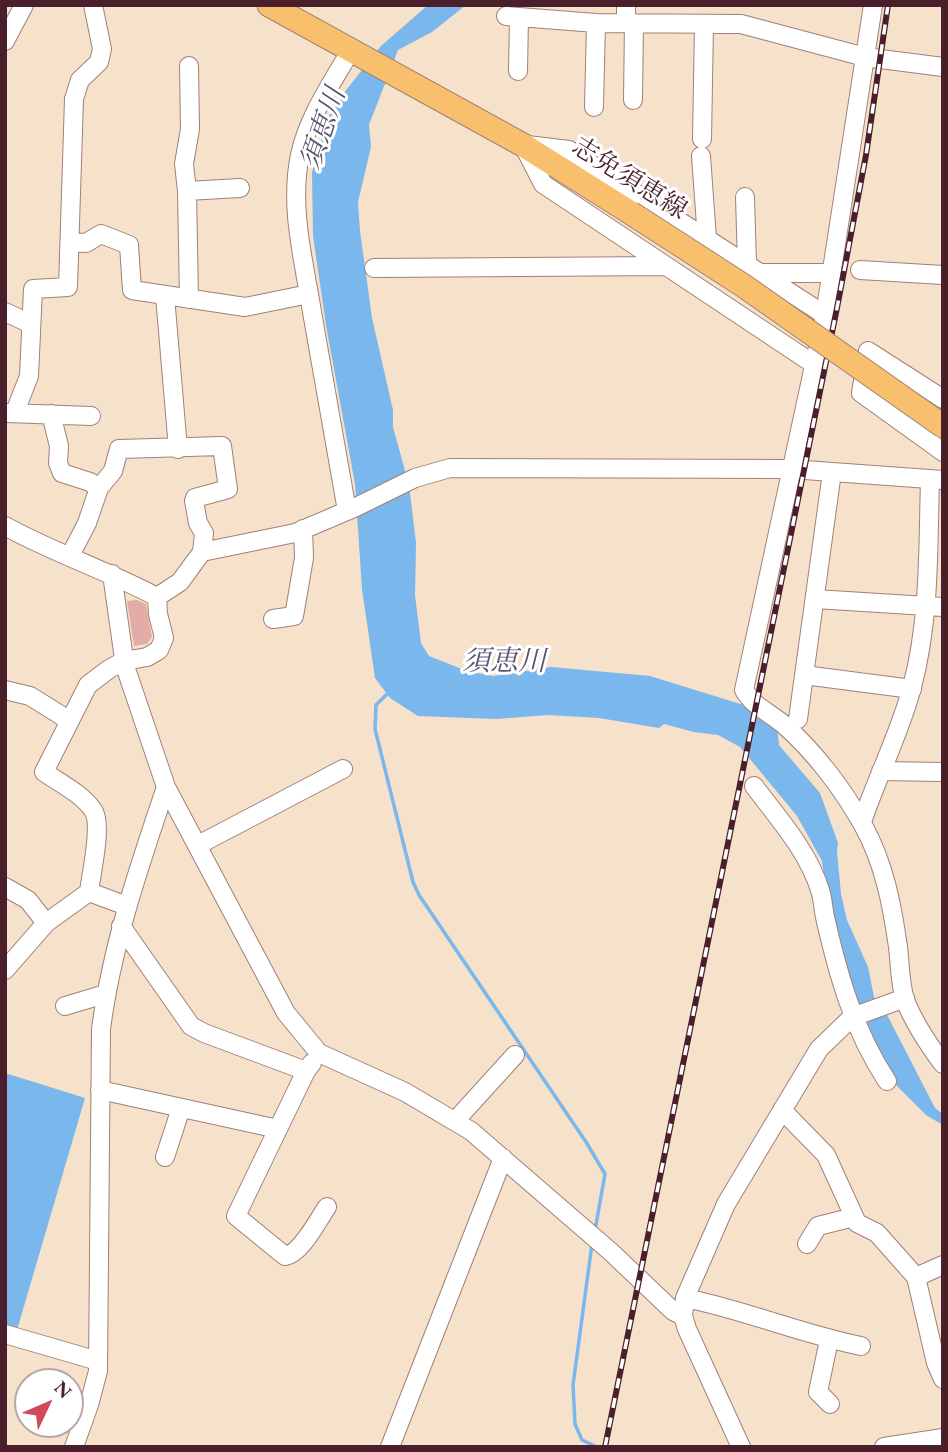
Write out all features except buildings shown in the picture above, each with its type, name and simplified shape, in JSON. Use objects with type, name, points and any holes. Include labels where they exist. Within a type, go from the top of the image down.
[{"type":"main road","name":"志免須恵線","points":[[269,5],[523,145],[744,286],[943,426]]},
{"type":"street","points":[[5,41],[24,5]]},
{"type":"street","points":[[91,416],[10,413],[29,376],[33,289],[68,287],[74,99],[80,80],[99,62],[102,49],[93,5]]},
{"type":"street","points":[[741,5],[741,24]]},
{"type":"street","points":[[873,5],[825,315],[744,690],[749,699],[790,721],[862,822],[874,847],[892,907],[901,999],[923,1038],[943,1064]]},
{"type":"street","points":[[518,71],[517,11],[596,23],[629,15],[677,14],[704,24],[741,24],[865,57],[943,67]]},
{"type":"street","points":[[629,15],[633,100]]},
{"type":"street","points":[[594,107],[596,23]]},
{"type":"street","points":[[704,24],[701,147],[707,239]]},
{"type":"street","points":[[351,50],[320,101],[300,152],[295,182],[300,254],[351,510]]},
{"type":"street","points":[[189,66],[190,130],[184,164],[189,299]]},
{"type":"street","points":[[523,145],[569,150],[825,315]]},
{"type":"street","points":[[523,145],[543,184],[815,365]]},
{"type":"street","points":[[187,191],[240,188]]},
{"type":"street","points":[[745,197],[753,269]]},
{"type":"street","points":[[70,242],[86,243],[101,234],[129,245],[132,290],[245,307],[309,294]]},
{"type":"street","points":[[374,268],[666,266]]},
{"type":"street","points":[[753,269],[831,273]]},
{"type":"street","points":[[860,270],[943,275]]},
{"type":"street","points":[[165,296],[178,449]]},
{"type":"street","points":[[5,313],[32,324]]},
{"type":"street","points":[[943,399],[868,351],[861,393],[943,452]]},
{"type":"street","points":[[51,414],[62,473],[90,482],[99,488]]},
{"type":"street","points":[[70,556],[87,523],[99,488],[113,471],[119,449],[222,446],[228,489],[194,500],[198,523],[204,533],[202,552],[180,582],[157,597]]},
{"type":"street","points":[[202,552],[303,529],[351,510],[415,478],[450,468],[791,469],[936,480],[934,606],[921,645],[912,689],[862,822]]},
{"type":"street","points":[[790,721],[804,675],[832,472]]},
{"type":"street","points":[[5,526],[113,574],[157,597]]},
{"type":"street","points":[[273,620],[294,616],[304,558],[303,529]]},
{"type":"street","points":[[113,574],[124,661],[135,701],[166,787],[286,1013],[319,1053],[405,1092],[471,1131],[611,1252],[673,1311],[684,1307],[760,1317],[829,1340],[861,1346]]},
{"type":"street","points":[[5,970],[46,923],[89,892],[98,824],[95,811],[44,772],[88,685],[124,661],[147,657],[159,650],[164,638],[157,597]]},
{"type":"street","points":[[815,599],[934,606]]},
{"type":"street","points":[[804,675],[912,689]]},
{"type":"street","points":[[5,690],[30,696],[70,721]]},
{"type":"street","points":[[198,845],[343,769]]},
{"type":"street","points":[[881,771],[943,772]]},
{"type":"street","points":[[754,786],[795,840],[813,871],[855,1016],[876,1064],[887,1081]]},
{"type":"street","points":[[74,1447],[98,1371],[101,1029],[105,994],[121,926],[166,787]]},
{"type":"street","points":[[5,887],[28,900],[46,923]]},
{"type":"street","points":[[89,892],[127,906]]},
{"type":"street","points":[[121,926],[191,1026],[306,1071]]},
{"type":"street","points":[[65,1006],[105,994]]},
{"type":"street","points":[[741,1447],[687,1329],[684,1307],[726,1204],[819,1049],[855,1016],[901,999]]},
{"type":"street","points":[[319,1053],[306,1071],[236,1216],[285,1256],[291,1255],[299,1248],[327,1207]]},
{"type":"street","points":[[454,1121],[515,1055]]},
{"type":"street","points":[[100,1090],[278,1129]]},
{"type":"street","points":[[165,1157],[181,1108]]},
{"type":"street","points":[[782,1110],[826,1155],[857,1223],[888,1242],[916,1277],[936,1363],[943,1379]]},
{"type":"street","points":[[390,1447],[503,1158]]},
{"type":"street","points":[[807,1244],[818,1226],[854,1217]]},
{"type":"street","points":[[916,1277],[943,1265]]},
{"type":"street","points":[[5,1334],[98,1361]]},
{"type":"street","points":[[829,1340],[818,1392],[830,1404]]},
{"type":"street","points":[[884,1447],[943,1438]]},
{"type":"water","points":[[428,5],[466,5],[432,32],[398,50],[369,125],[371,147],[358,202],[372,318],[393,410],[393,427],[409,485],[416,543],[415,595],[421,643],[429,656],[467,671],[493,676],[551,667],[650,676],[750,707],[777,727],[779,745],[820,793],[838,843],[841,894],[847,920],[868,967],[875,1002],[884,1009],[935,1108],[943,1114],[943,1125],[926,1115],[897,1086],[875,1053],[857,1008],[826,891],[822,861],[797,816],[740,747],[718,735],[664,724],[659,728],[599,718],[548,715],[496,719],[418,716],[390,698],[375,678],[362,589],[355,484],[313,236],[312,172],[329,116],[347,89],[381,46]]},
{"type":"water","points":[[5,1073],[85,1098],[17,1330],[5,1327]]},
{"type":"waterway","points":[[390,691],[376,705],[375,729],[413,882],[419,895],[605,1174],[595,1230]]},
{"type":"waterway","points":[[592,1244],[573,1385],[575,1424],[582,1440],[597,1447]]},
{"type":"railway","points":[[605,1447],[837,308],[866,155],[888,5]]},
{"type":"water label","name":"須恵川","points":[[324,129]]},
{"type":"water label","name":"須恵川","points":[[504,662]]}]
